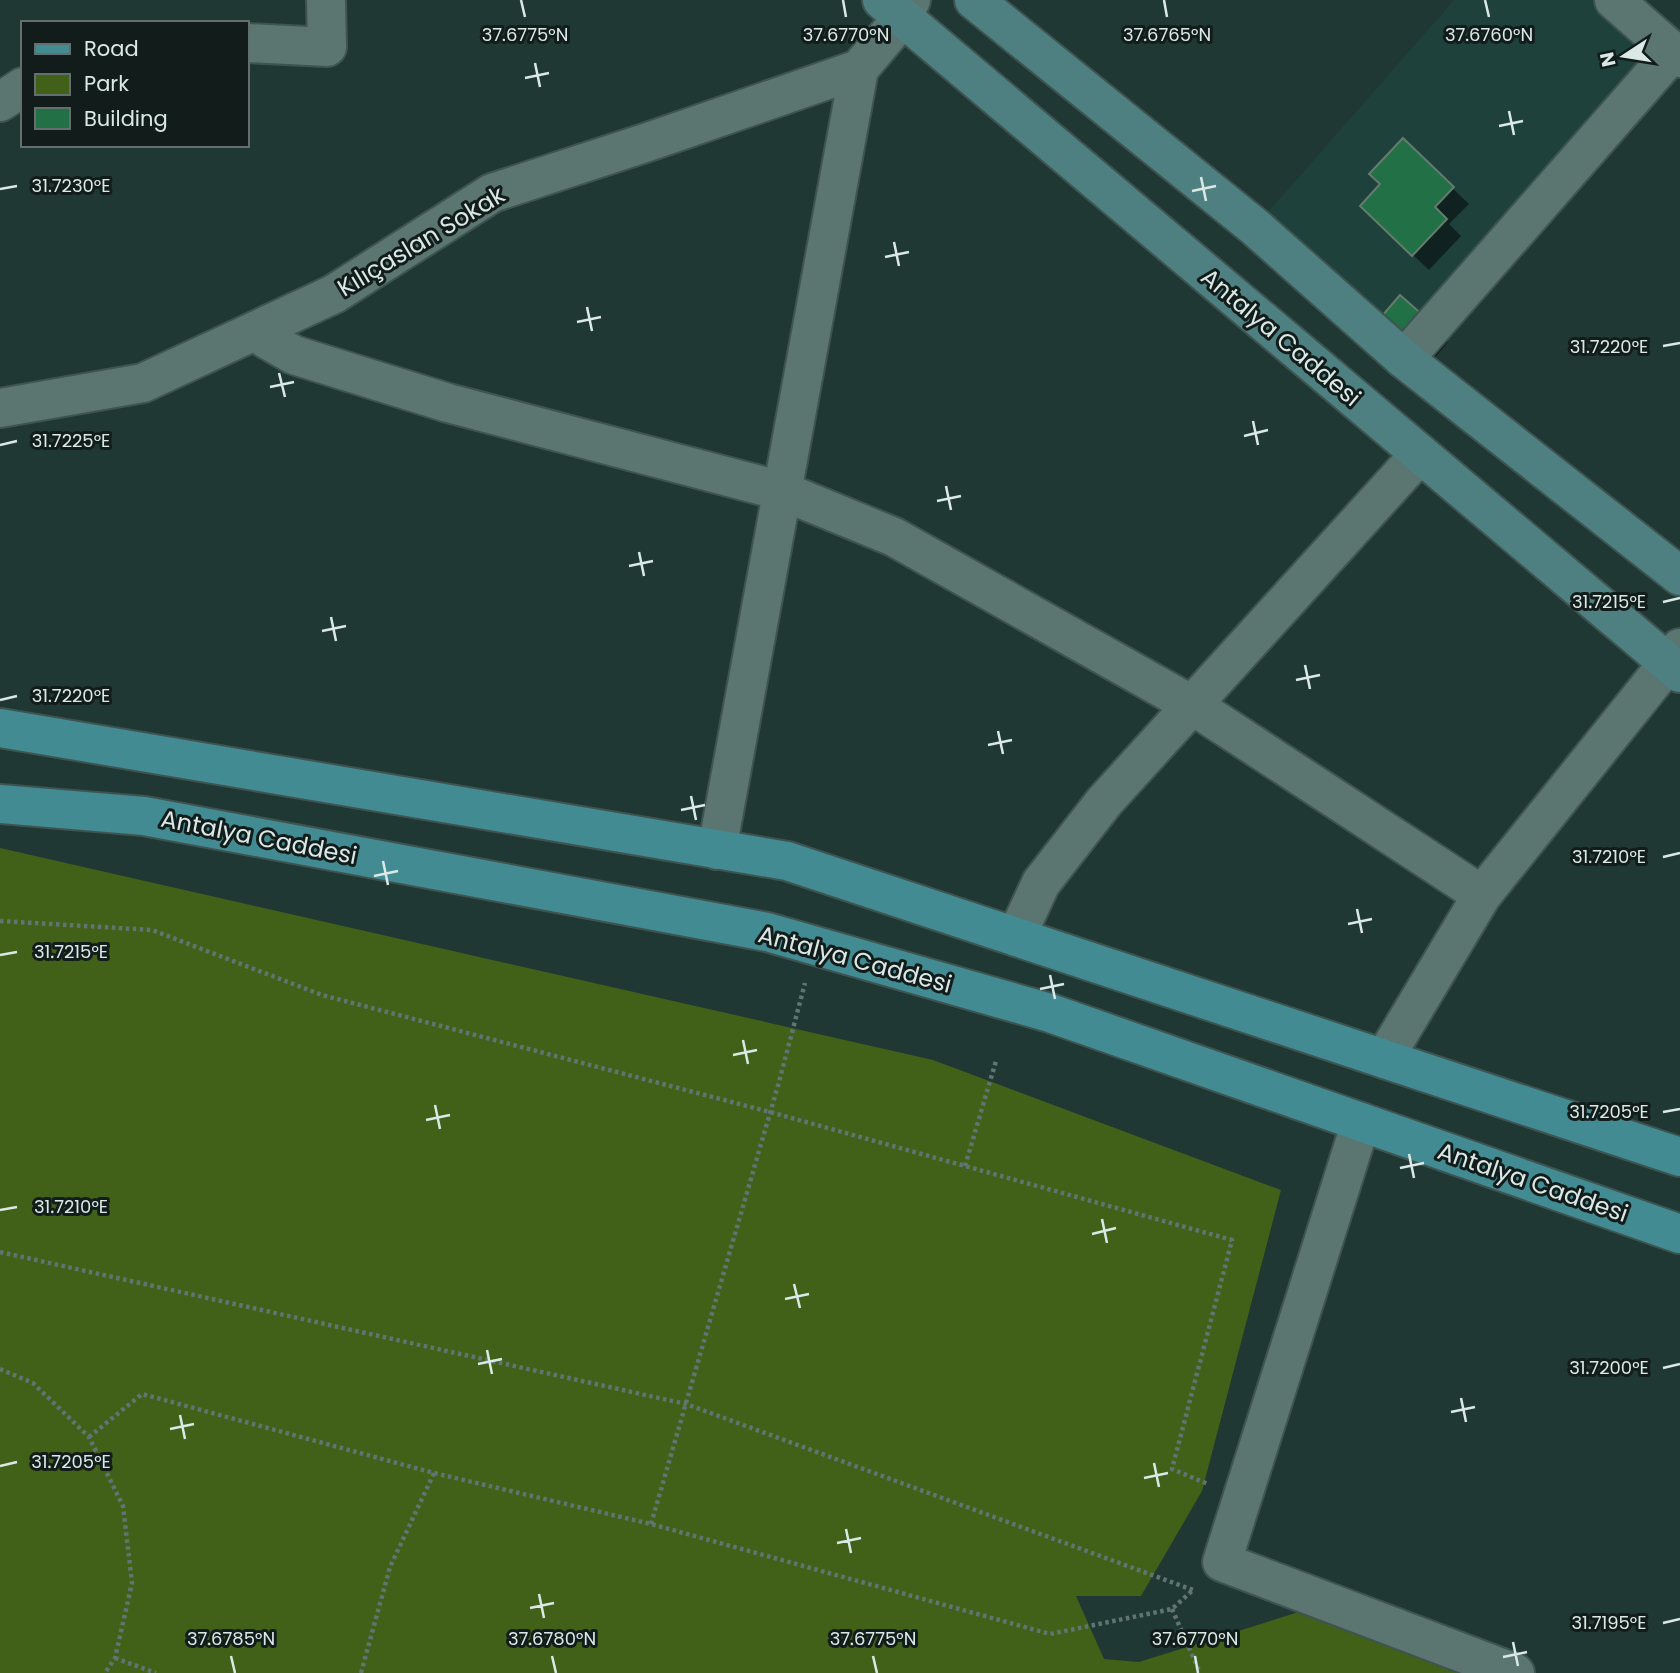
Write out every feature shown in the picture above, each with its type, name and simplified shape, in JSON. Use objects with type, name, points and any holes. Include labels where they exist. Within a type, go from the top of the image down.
[{"type":"main road","points":[[974,0],[1255,227],[1404,359],[1680,576]]},
{"type":"main road","name":"Antalya Caddesi","points":[[898,6],[1420,454],[1676,662]]},
{"type":"main road","points":[[0,728],[787,862],[1680,1157]]},
{"type":"main road","name":"Antalya Caddesi","points":[[0,804],[144,816],[754,930],[1050,1013],[1680,1234]]},
{"type":"street","points":[[248,43],[327,47],[326,0]]},
{"type":"street","points":[[1404,359],[1677,55],[1614,0]]},
{"type":"street","points":[[717,850],[859,69],[898,6]]},
{"type":"street","name":"Kılıçaslan Sokak","points":[[0,408],[143,383],[334,295],[492,192],[645,143],[859,69]]},
{"type":"street","points":[[0,102],[21,87]]},
{"type":"street","points":[[254,332],[294,355],[448,403],[782,491],[894,537],[1192,705],[1482,895]]},
{"type":"street","points":[[1016,937],[1041,883],[1104,802],[1420,454]]},
{"type":"street","points":[[1384,1059],[1482,895],[1676,662]]},
{"type":"street","points":[[1361,1122],[1222,1562],[1515,1673]]},
{"type":"path","points":[[0,921],[152,930],[322,995],[770,1112],[1232,1240],[1172,1469],[1242,1499]]},
{"type":"path","points":[[651,1524],[770,1112],[803,990],[812,945]]},
{"type":"path","points":[[964,1166],[996,1062]]},
{"type":"path","points":[[0,1252],[686,1404],[1193,1590]]},
{"type":"path","points":[[0,1368],[33,1383],[89,1437],[123,1506],[132,1583],[115,1658],[105,1673]]},
{"type":"path","points":[[89,1437],[142,1394],[434,1473],[651,1524],[1050,1634],[1172,1609],[1222,1562]]},
{"type":"path","points":[[361,1673],[390,1567],[434,1473]]},
{"type":"path","points":[[1172,1609],[1200,1673]]},
{"type":"path","points":[[115,1658],[156,1673]]},
{"type":"shaded area","points":[[1454,0],[1614,0],[1673,52],[1404,359],[1255,227]]},
{"type":"green space","points":[[0,848],[933,1060],[1281,1190],[1202,1491],[1141,1596],[1076,1596],[1104,1659],[1139,1662],[1302,1611],[1478,1673],[0,1673]]},
{"type":"building","points":[[1403,138],[1454,187],[1435,207],[1447,219],[1412,256],[1360,206],[1380,184],[1369,174]]},
{"type":"building","points":[[1400,295],[1434,325],[1404,359],[1370,330]]}]
